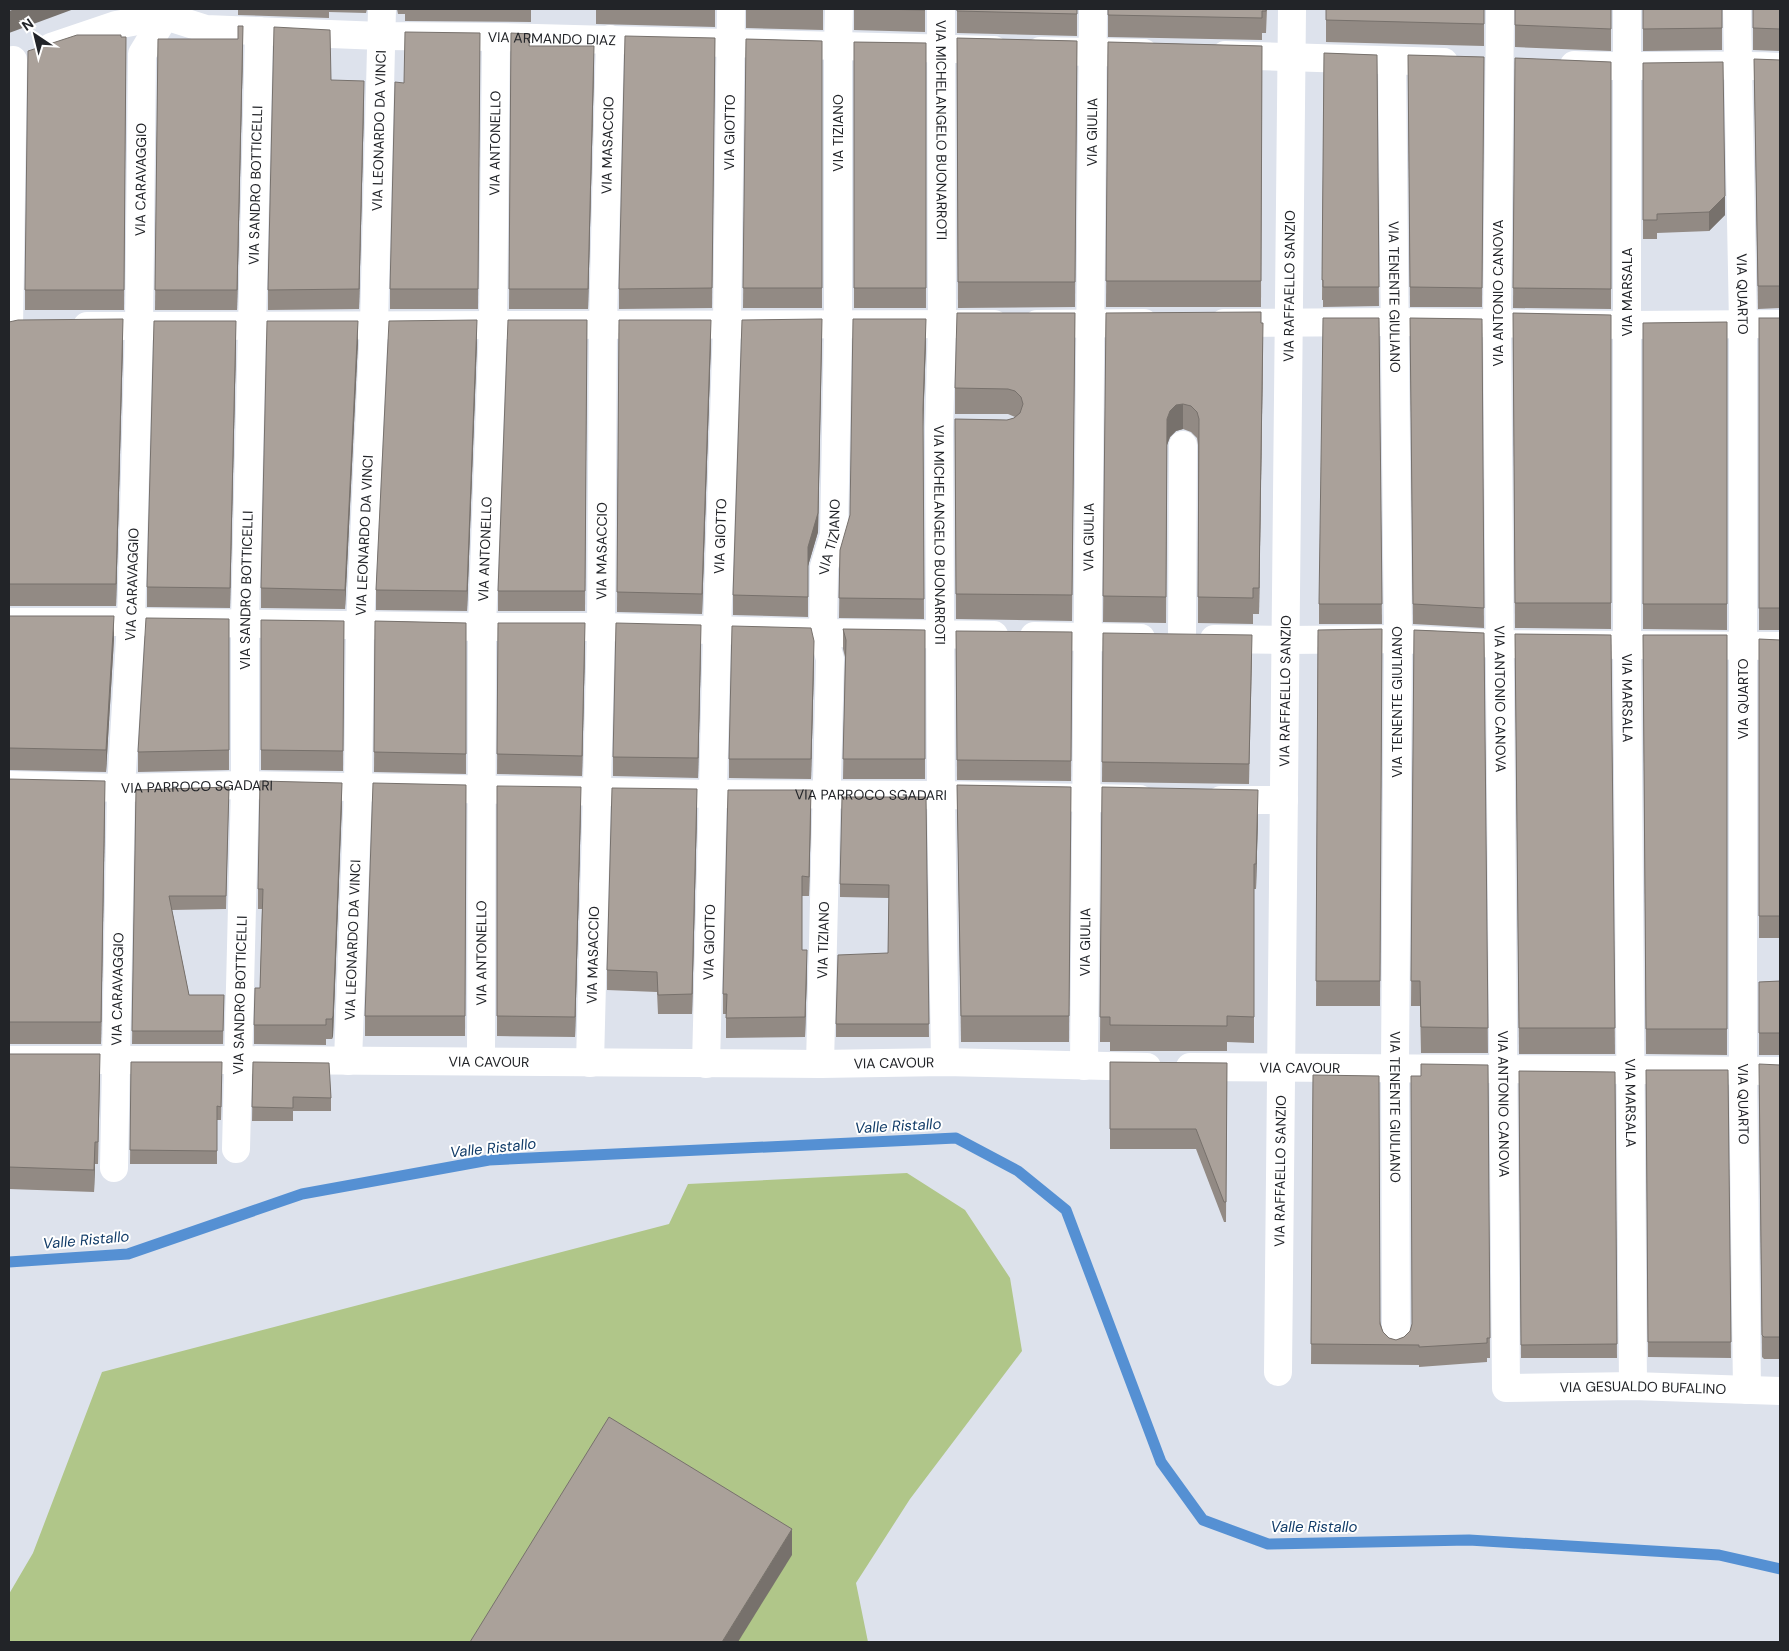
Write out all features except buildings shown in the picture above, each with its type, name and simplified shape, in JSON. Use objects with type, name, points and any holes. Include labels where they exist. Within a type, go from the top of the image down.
[{"type":"street","name":"VIA LEONARDO DA VINCI","points":[[348,1061],[358,788],[360,626],[374,324],[382,9]]},
{"type":"street","name":"VIA GIOTTO","points":[[706,1064],[727,324],[731,9]]},
{"type":"street","name":"VIA TIZIANO","points":[[820,1064],[830,659],[823,633],[824,567],[834,535],[838,324],[839,9]]},
{"type":"street","name":"VIA MICHELANGELO BUONARROTI","points":[[941,9],[942,324],[949,429],[941,634],[946,1062]]},
{"type":"street","name":"VIA GIULIA","points":[[1084,1066],[1093,9]]},
{"type":"street","name":"VIA RAFFAELLO SANZIO","points":[[1278,1372],[1292,9]]},
{"type":"street","name":"VIA ANTONIO CANOVA","points":[[1500,9],[1510,63],[1497,323],[1506,1388]]},
{"type":"street","name":"VIA MARSALA","points":[[1627,9],[1627,646],[1633,1386]]},
{"type":"street","name":"VIA QUARTO","points":[[1737,9],[1743,324],[1743,1071],[1747,1390]]},
{"type":"street","name":"VIA ARMANDO DIAZ","points":[[169,11],[206,29],[381,36],[496,36],[1172,54]]},
{"type":"street","points":[[14,327],[11,60],[116,25],[169,11]]},
{"type":"street","name":"VIA CARAVAGGIO","points":[[114,1168],[121,788],[130,622],[139,326],[142,54],[169,11]]},
{"type":"street","name":"VIA SANDRO BOTTICELLI","points":[[236,1149],[258,31]]},
{"type":"street","name":"VIA ANTONELLO","points":[[481,1061],[482,627],[493,325],[496,36]]},
{"type":"street","name":"VIA MASACCIO","points":[[590,1063],[610,39]]},
{"type":"street","points":[[1202,55],[1510,63]]},
{"type":"street","name":"VIA TENENTE GIULIANO","points":[[1392,61],[1398,639],[1395,1068],[1396,1344]]},
{"type":"street","points":[[1549,64],[1627,68],[1738,65],[1780,67]]},
{"type":"street","points":[[59,326],[1170,323]]},
{"type":"street","points":[[1200,323],[1780,324]]},
{"type":"street","points":[[1182,638],[1183,445]]},
{"type":"street","points":[[9,622],[600,627],[717,631],[1286,640],[1398,639],[1500,644],[1780,646]]},
{"type":"street","name":"VIA PARROCO SGADARI","points":[[9,785],[121,788],[244,786],[1165,799]]},
{"type":"street","points":[[1195,799],[1284,800]]},
{"type":"street","name":"VIA CAVOUR","points":[[9,1060],[481,1061],[706,1064],[946,1062],[1084,1066],[1780,1071]]},
{"type":"street","name":"VIA GESUALDO BUFALINO","points":[[1506,1388],[1633,1386],[1780,1391]]},
{"type":"green space","points":[[907,1173],[965,1210],[1010,1278],[1022,1351],[910,1499],[856,1583],[868,1642],[9,1642],[9,1594],[33,1553],[102,1372],[669,1224],[688,1184]]},
{"type":"waterway","name":"Valle Ristallo","points":[[9,1262],[128,1254],[302,1194],[489,1160],[956,1138],[1018,1171],[1066,1210],[1161,1462],[1203,1520],[1268,1544],[1469,1540],[1719,1555],[1780,1569]]}]
